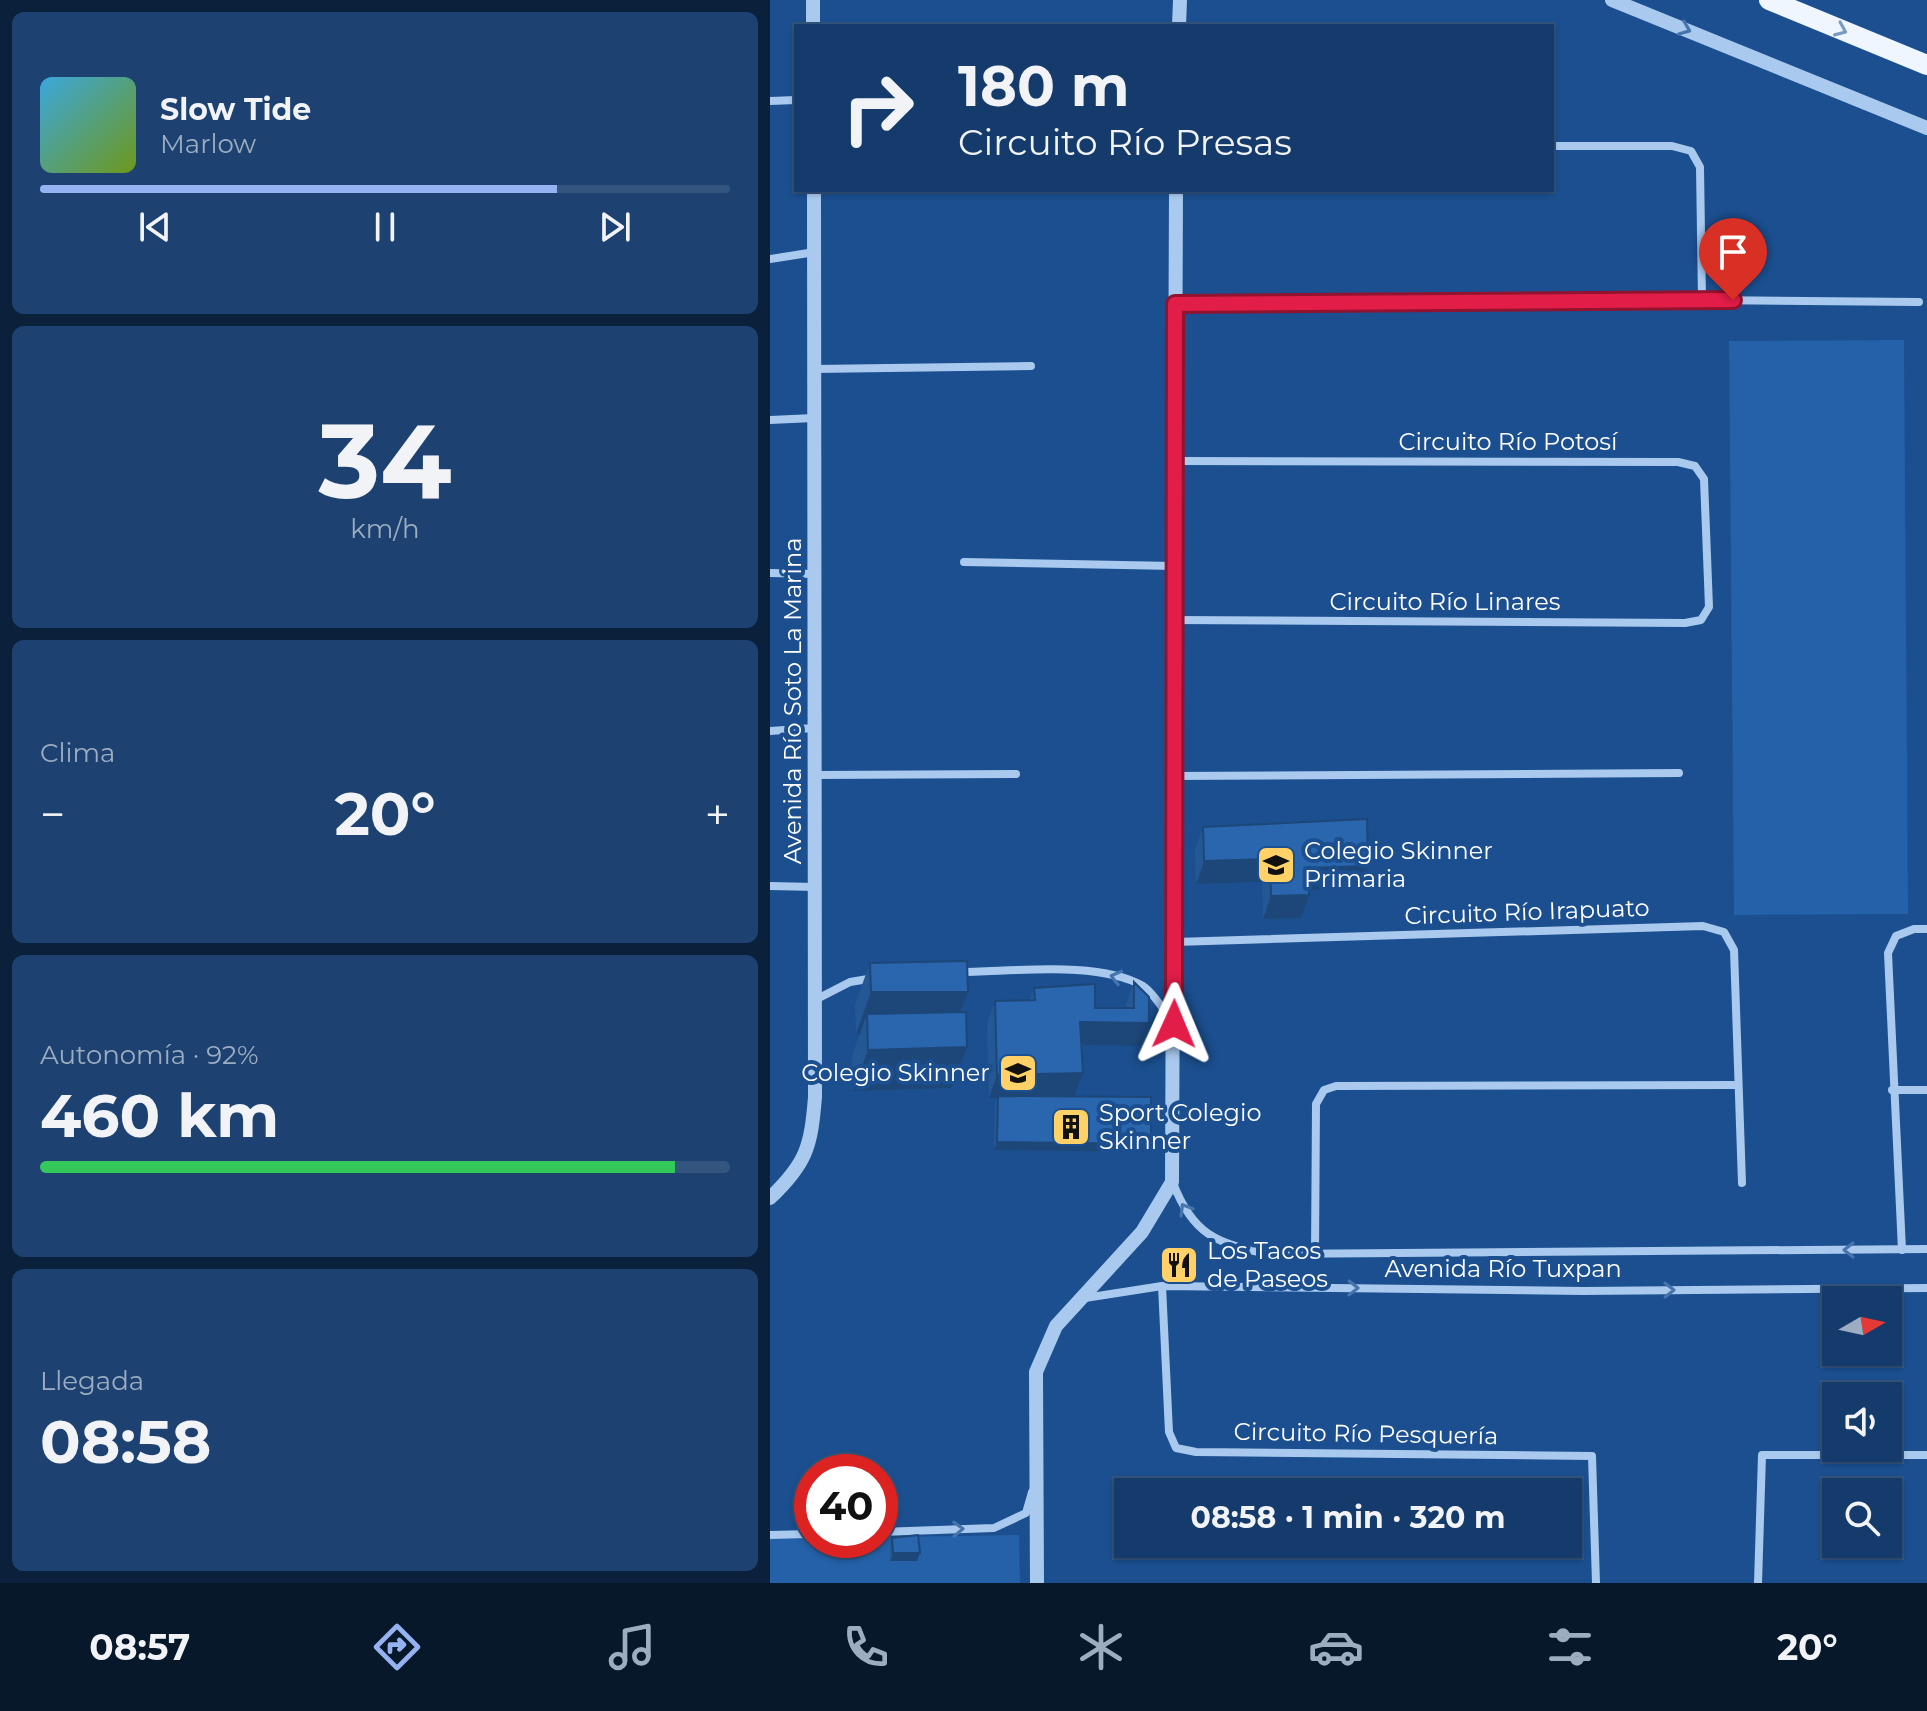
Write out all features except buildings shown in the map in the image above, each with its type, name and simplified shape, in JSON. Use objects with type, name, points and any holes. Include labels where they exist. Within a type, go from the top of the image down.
[{"type":"main road","points":[[1769,0],[1927,65]]},
{"type":"street","points":[[813,0],[813,24]]},
{"type":"street","points":[[1179,24],[1180,0]]},
{"type":"street","points":[[1612,0],[1927,128]]},
{"type":"street","points":[[770,101],[794,100]]},
{"type":"street","points":[[1554,146],[1672,146],[1691,151],[1700,167],[1702,300]]},
{"type":"street","name":"Avenida Río Soto La Marina","points":[[770,1198],[791,1178],[812,1141],[815,1097],[814,192]]},
{"type":"street","points":[[1037,1583],[1036,1372],[1056,1326],[1142,1232],[1172,1182],[1176,192]]},
{"type":"street","points":[[770,259],[815,252]]},
{"type":"street","points":[[1175,304],[1702,300],[1919,302]]},
{"type":"street","points":[[814,369],[1031,366]]},
{"type":"street","points":[[770,420],[814,418]]},
{"type":"street","name":"Circuito Río Potosí","points":[[1176,461],[1678,462],[1695,466],[1704,479],[1709,607]]},
{"type":"street","points":[[964,562],[1175,566]]},
{"type":"street","points":[[770,573],[815,574]]},
{"type":"street","name":"Circuito Río Linares","points":[[1173,620],[1685,623],[1701,620],[1709,607]]},
{"type":"street","points":[[770,731],[814,728]]},
{"type":"street","points":[[1173,776],[1679,773]]},
{"type":"street","points":[[816,775],[1016,774]]},
{"type":"street","points":[[770,886],[816,887]]},
{"type":"street","name":"Circuito Río Irapuato","points":[[1175,942],[1703,926],[1724,932],[1734,950],[1742,1183]]},
{"type":"street","points":[[1902,1250],[1892,1090],[1888,953],[1896,936],[1914,929],[1927,929]]},
{"type":"street","points":[[949,972],[1072,971],[1117,975],[1146,988],[1174,1024]]},
{"type":"street","points":[[815,1000],[850,982],[890,975]]},
{"type":"street","points":[[1315,1254],[1316,1104],[1324,1090],[1352,1086],[1738,1085]]},
{"type":"street","points":[[1892,1090],[1927,1090]]},
{"type":"street","name":"Avenida Río Tuxpan","points":[[1172,1182],[1183,1209],[1199,1228],[1224,1244],[1268,1254],[1927,1249]]},
{"type":"street","name":"Avenida Río Tuxpan","points":[[1080,1299],[1162,1286],[1583,1291],[1927,1288]]},
{"type":"street","name":"Circuito Río Pesquería","points":[[1162,1286],[1169,1432],[1176,1448],[1196,1452],[1592,1456],[1596,1583]]},
{"type":"street","points":[[1758,1583],[1762,1455],[1927,1455]]},
{"type":"street","points":[[898,1531],[994,1528],[1026,1513],[1037,1474]]},
{"type":"street","points":[[770,1535],[794,1534]]},
{"type":"shaded area","points":[[1904,340],[1908,914],[1734,915],[1729,341]]},
{"type":"shaded area","points":[[1019,1535],[1020,1583],[770,1583],[770,1539],[794,1539],[794,1558],[898,1558],[898,1537]]},
{"type":"place","name":"Colegio Skinner Primaria","points":[[1276,865]]},
{"type":"place","name":"Colegio Skinner","points":[[1018,1073]]},
{"type":"place","name":"Sport Colegio Skinner","points":[[1071,1127]]},
{"type":"place","name":"Los Tacos de Paseos","points":[[1179,1265]]},
{"type":"route","points":[[1174,1024],[1175,304],[1733,300]]}]
